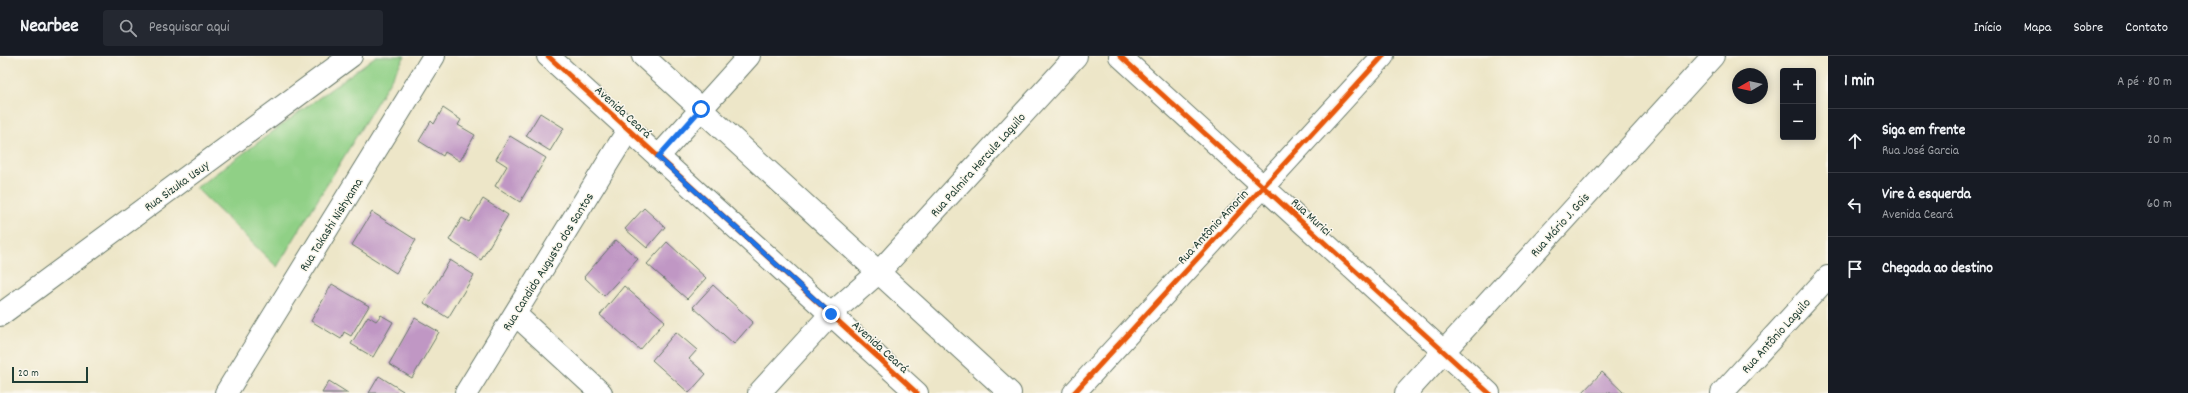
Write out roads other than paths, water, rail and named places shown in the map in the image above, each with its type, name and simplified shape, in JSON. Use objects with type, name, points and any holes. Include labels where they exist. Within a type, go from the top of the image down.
[{"type":"street","name":"Rua Sizuka Usuy","points":[[0,315],[351,56]]},
{"type":"street","name":"Rua Takashi Nishyama","points":[[226,393],[434,56]]},
{"type":"street","name":"Avenida Ceará","points":[[548,56],[917,393]]},
{"type":"street","points":[[643,56],[1010,393]]},
{"type":"street","points":[[658,157],[749,56]]},
{"type":"street","name":"Rua Palmira Hercule Laguilo","points":[[759,393],[831,314],[879,272],[1076,56]]},
{"type":"street","name":"Rua Murici","points":[[1120,56],[1489,393]]},
{"type":"street","name":"Rua Antônio Amorin","points":[[1074,393],[1383,56]]},
{"type":"street","name":"Rua Mário J. Gois","points":[[1406,393],[1713,56]]},
{"type":"street","name":"Rua Candido Augusto dos Santos","points":[[466,393],[628,130]]},
{"type":"street","name":"Rua Antônio Laguilo","points":[[1722,393],[1828,278]]},
{"type":"street","points":[[515,314],[601,393]]}]
